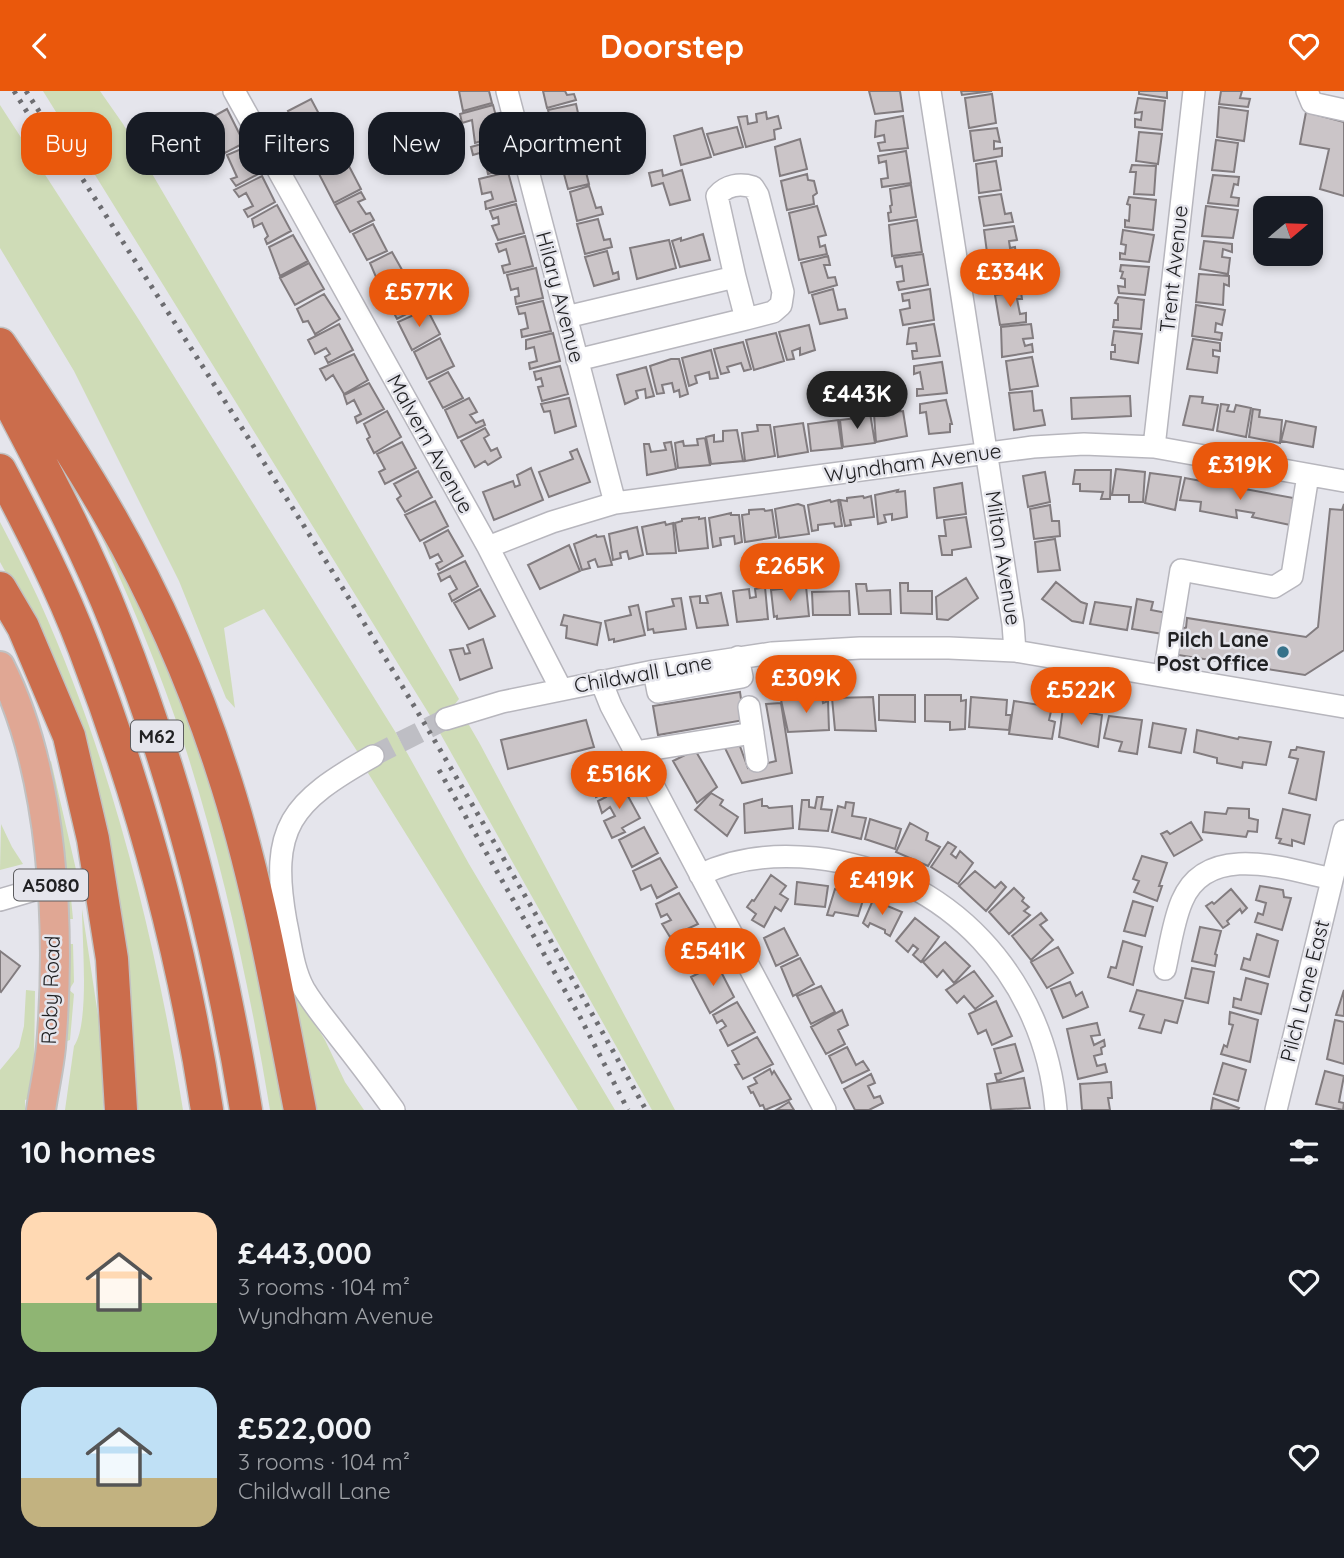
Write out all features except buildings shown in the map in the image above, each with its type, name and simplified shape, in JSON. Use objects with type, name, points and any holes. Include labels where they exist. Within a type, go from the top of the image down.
[{"type":"highway","points":[[0,344],[63,437],[112,520],[161,614],[194,694],[222,771],[248,865],[300,1110]]},
{"type":"highway","name":"M62","points":[[0,385],[64,509],[116,622],[170,772],[209,916],[246,1110]]},
{"type":"highway","name":"M62","points":[[0,470],[28,522],[83,646],[133,787],[172,932],[206,1110]]},
{"type":"highway","points":[[0,588],[23,628],[69,736],[93,839],[112,959],[121,1110]]},
{"type":"main road","name":"Roby Road","points":[[0,666],[15,698],[34,765],[47,835],[54,944],[53,1001],[51,1048],[41,1110]]},
{"type":"street","name":"Malvern Avenue","points":[[234,91],[488,547],[561,689]]},
{"type":"street","name":"Hilary Avenue","points":[[507,91],[615,503]]},
{"type":"street","name":"Milton Avenue","points":[[929,91],[987,453],[1015,651]]},
{"type":"street","name":"Trent Avenue","points":[[1154,447],[1194,91]]},
{"type":"street","points":[[1307,91],[1312,103],[1344,110]]},
{"type":"street","points":[[577,360],[746,319],[773,312],[781,305],[782,292],[758,195],[753,187],[744,184],[723,188],[717,196],[746,319]]},
{"type":"street","points":[[566,317],[735,277]]},
{"type":"street","name":"Wyndham Avenue","points":[[488,547],[552,522],[615,503],[987,453],[1074,445],[1154,447],[1344,481]]},
{"type":"street","points":[[1164,675],[1181,570],[1274,587],[1292,576],[1308,475]]},
{"type":"street","name":"Childwall Lane","points":[[446,719],[482,707],[654,671],[738,657],[860,648],[1015,651],[1344,707]]},
{"type":"street","points":[[601,681],[635,752],[825,1110]]},
{"type":"street","points":[[749,707],[757,761]]},
{"type":"street","points":[[635,752],[753,733]]},
{"type":"street","points":[[373,756],[322,787],[302,806],[285,836],[280,852],[280,886],[294,962],[304,989],[394,1110]]},
{"type":"street","name":"Pilch Lane East","points":[[1276,1110],[1335,903],[1332,879],[1344,831]]},
{"type":"street","points":[[700,875],[731,862],[766,856],[835,860],[882,873],[906,883],[939,903],[981,940],[1020,990],[1031,1010],[1046,1051],[1056,1110]]},
{"type":"street","points":[[1165,969],[1181,902],[1192,887],[1208,873],[1225,866],[1258,863],[1332,879]]},
{"type":"street","points":[[0,899],[51,885]]},
{"type":"green space","points":[[43,91],[100,91],[123,124],[126,129],[126,175],[153,175],[459,699],[450,710],[456,723],[469,725],[480,744],[675,1110],[652,1110],[431,717],[95,175],[112,175],[112,112],[56,112]]},
{"type":"green space","points":[[0,105],[21,137],[21,175],[45,175],[139,320],[396,733],[469,864],[615,1110],[578,1110],[368,773],[374,760],[367,751],[357,751],[264,609],[224,628],[235,708],[226,698],[179,581],[74,371],[0,248]]},
{"type":"green space","points":[[88,507],[131,578],[216,787],[289,1110],[270,1110],[235,930],[200,797],[154,659]]},
{"type":"green space","points":[[0,522],[38,598],[64,659],[109,785],[159,979],[183,1110],[129,1110],[128,1049],[29,615],[0,562]]},
{"type":"green space","points":[[51,761],[77,874],[69,877],[73,919],[66,919],[47,764]]},
{"type":"green space","points":[[1,824],[23,864],[0,870]]},
{"type":"green space","points":[[82,909],[102,1042],[103,1110],[65,1110],[74,1046],[79,1035],[84,1001]]},
{"type":"green space","points":[[66,944],[73,944],[74,982],[69,990],[74,994],[70,1040],[67,1041]]},
{"type":"green space","points":[[287,968],[296,993],[325,1040],[345,1082],[364,1110],[311,1110]]},
{"type":"green space","points":[[26,990],[35,991],[34,1068],[30,1098],[25,1100],[25,1110],[0,1110],[0,1070],[19,1047],[24,1026]]},
{"type":"tunnel","points":[[373,756],[446,719]]},
{"type":"railway","points":[[14,91],[27,112]]},
{"type":"railway","points":[[26,91],[393,670],[646,1110]]},
{"type":"railway","points":[[439,770],[580,1017],[628,1110]]},
{"type":"place","name":"Pilch Lane Post Office","points":[[1283,652]]}]
